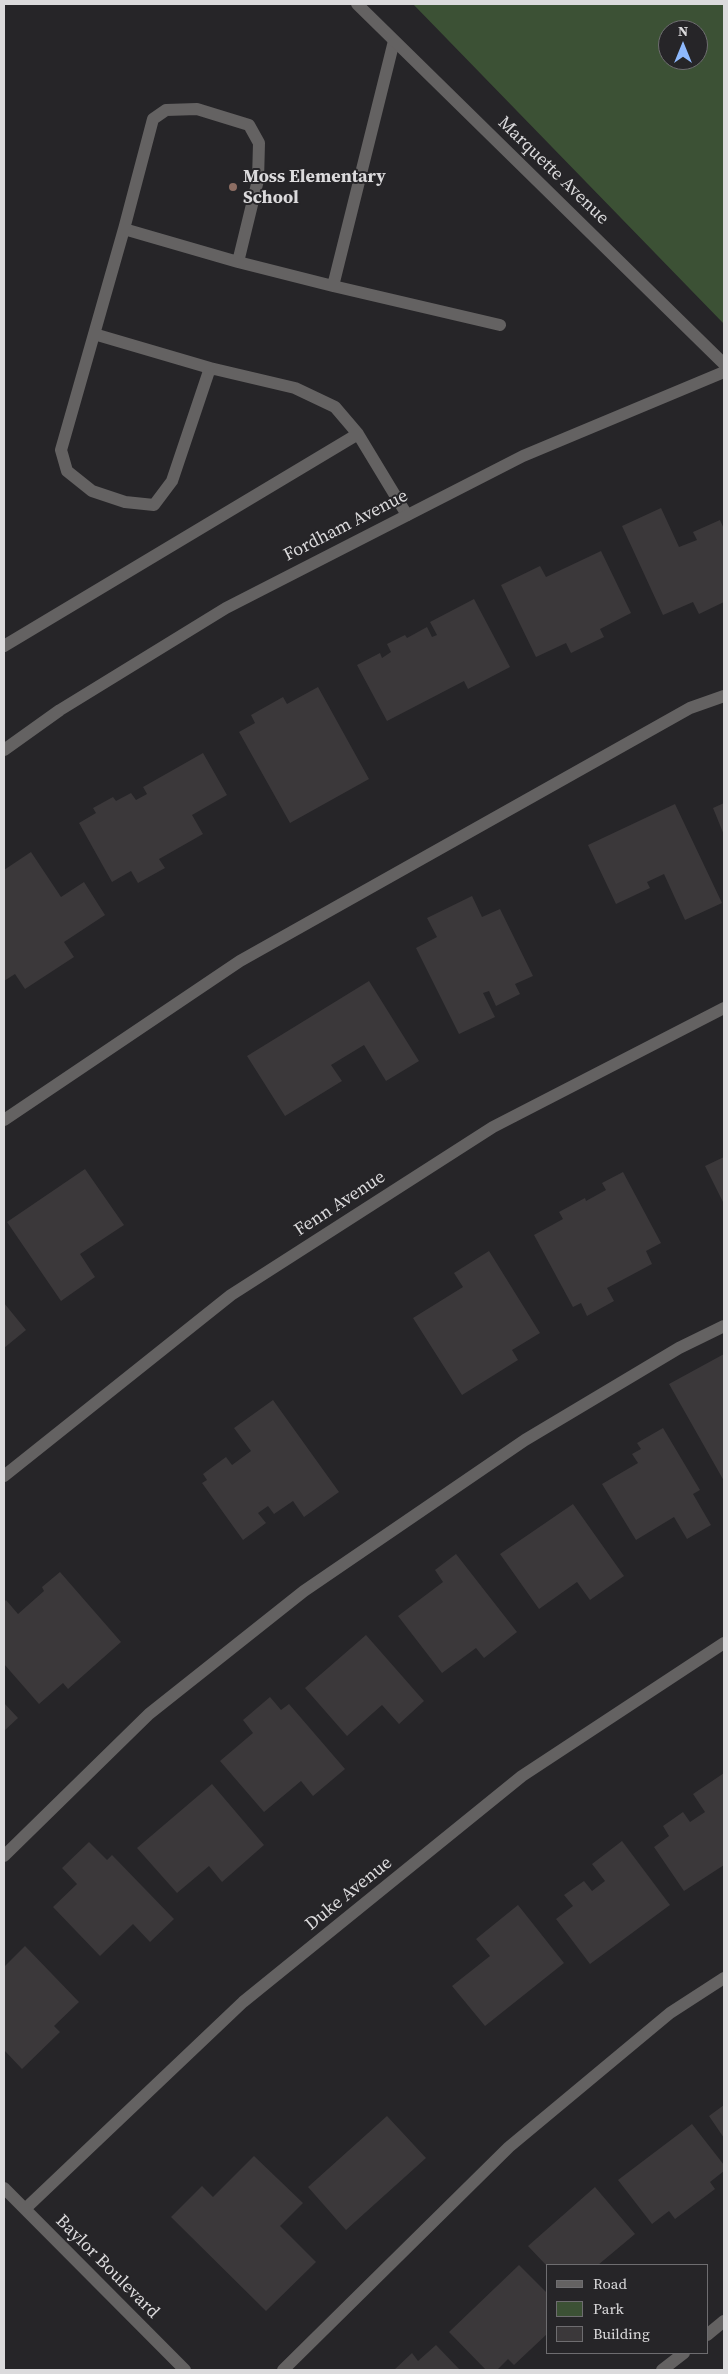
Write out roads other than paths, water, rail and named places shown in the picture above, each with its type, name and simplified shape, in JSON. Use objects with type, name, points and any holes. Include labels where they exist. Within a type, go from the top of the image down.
[{"type":"street","name":"Marquette Avenue","points":[[357,4],[724,364]]},
{"type":"street","points":[[333,286],[394,40]]},
{"type":"street","points":[[210,368],[172,481],[154,505],[125,502],[92,490],[67,471],[61,450],[124,229],[153,119],[166,110],[197,109],[249,125],[259,143],[258,180],[238,262]]},
{"type":"street","points":[[124,229],[238,262],[500,325]]},
{"type":"street","points":[[94,334],[210,368],[295,388],[335,407],[358,434],[406,515]]},
{"type":"street","name":"Fordham Avenue","points":[[4,750],[60,710],[226,608],[523,456],[724,372]]},
{"type":"street","points":[[4,646],[358,434]]},
{"type":"street","points":[[4,1120],[240,961],[690,708],[724,696]]},
{"type":"street","name":"Fenn Avenue","points":[[4,1476],[231,1295],[493,1127],[724,1008]]},
{"type":"street","points":[[4,1856],[149,1714],[304,1592],[525,1440],[679,1348],[724,1326]]},
{"type":"street","name":"Duke Avenue","points":[[25,2209],[243,2002],[351,1914],[522,1776],[724,1643]]},
{"type":"street","points":[[283,2370],[509,2146],[670,2013],[724,1978]]},
{"type":"street","name":"Baylor Boulevard","points":[[4,2188],[185,2370]]},
{"type":"street","points":[[708,2334],[724,2321]]},
{"type":"street","points":[[662,2370],[683,2354]]},
{"type":"place","name":"Moss Elementary School","points":[[233,187]]}]
